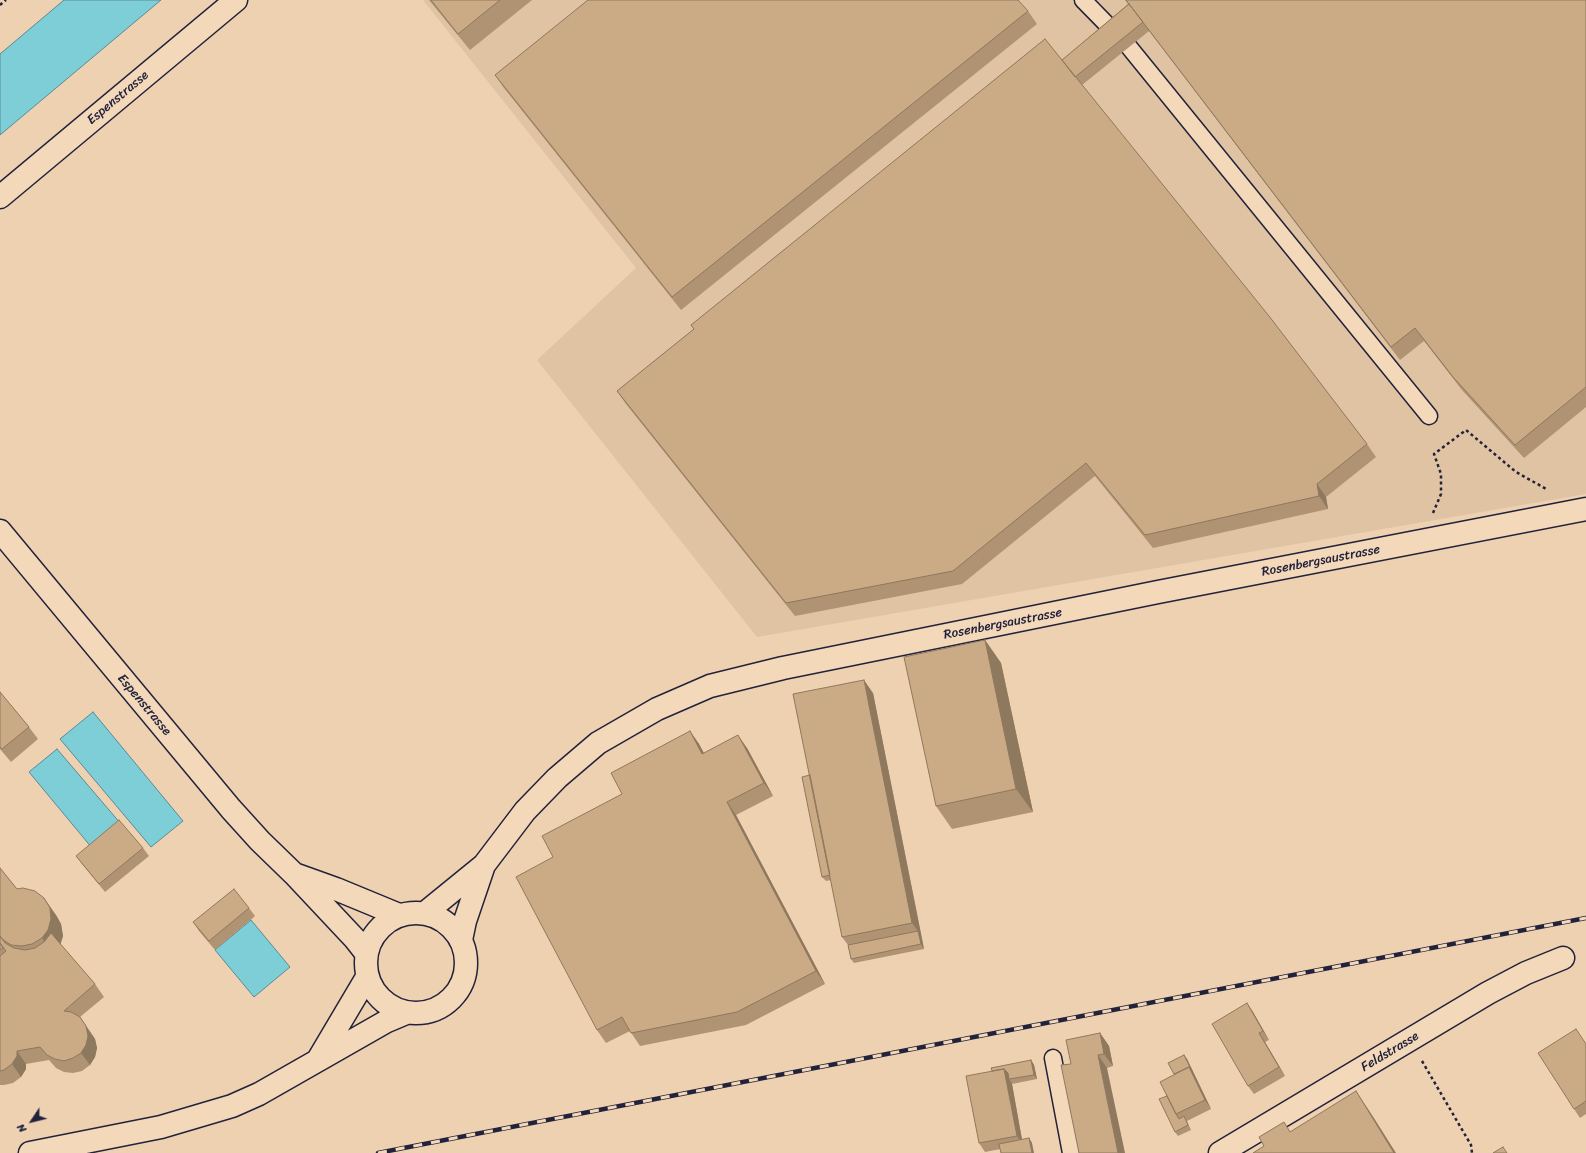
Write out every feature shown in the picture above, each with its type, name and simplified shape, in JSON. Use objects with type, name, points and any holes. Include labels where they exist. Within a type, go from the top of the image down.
[{"type":"street","name":"Espenstrasse","points":[[0,197],[236,0]]},
{"type":"street","name":"Rosenbergsaustrasse","points":[[425,913],[484,865],[525,811],[557,778],[598,743],[657,709],[710,686],[771,671],[1158,592],[1586,509]]},
{"type":"street","name":"Espenstrasse","points":[[0,531],[231,809],[355,939],[366,953]]},
{"type":"street","name":"Rosenbergsaustrasse","points":[[461,940],[484,865]]},
{"type":"street","name":"Espenstrasse","points":[[294,874],[336,889],[399,915]]},
{"type":"street","points":[[425,913],[440,918],[452,928],[461,940],[466,956],[466,971],[461,987],[451,1000],[438,1009],[422,1013],[406,1013],[393,1008],[372,990],[367,977],[365,965],[366,953],[370,941],[387,921],[399,915],[425,913]]},
{"type":"street","name":"Feldstrasse","points":[[1220,1153],[1488,993],[1526,973],[1563,958]]},
{"type":"street","points":[[318,1060],[367,977]]},
{"type":"street","points":[[30,1153],[161,1127],[203,1116],[232,1106],[259,1094],[387,1021],[406,1013]]},
{"type":"lane","points":[[1083,0],[1129,47],[1429,416]]},
{"type":"lane","points":[[1053,1058],[1071,1153]]},
{"type":"path","points":[[0,5],[6,0]]},
{"type":"path","points":[[1434,454],[1466,430],[1516,472],[1553,493]]},
{"type":"path","points":[[1420,1058],[1471,1145],[1472,1153]]},
{"type":"shaded area","points":[[423,0],[1586,0],[1586,494],[757,637],[537,360],[636,268]]},
{"type":"water","points":[[64,0],[161,0],[0,135],[0,54]]},
{"type":"water","points":[[93,712],[183,821],[151,847],[60,739]]},
{"type":"water","points":[[57,749],[121,824],[92,848],[29,772]]},
{"type":"water","points":[[251,920],[290,967],[254,997],[215,950]]},
{"type":"building","points":[[431,0],[500,0],[458,34]]},
{"type":"building","points":[[588,0],[1018,0],[1028,11],[672,297],[495,75]]},
{"type":"building","points":[[1126,0],[1586,0],[1586,387],[1515,445],[1453,377],[1415,328],[1391,347]]},
{"type":"building","points":[[1129,4],[1143,22],[1075,77],[1062,60]]},
{"type":"building","points":[[1045,39],[1269,316],[1367,444],[1317,484],[1319,496],[1145,535],[1086,463],[953,571],[786,603],[617,391],[694,329],[691,325]]},
{"type":"building","points":[[985,640],[1016,789],[936,806],[904,657]]},
{"type":"building","points":[[864,680],[912,923],[842,937],[793,694]]},
{"type":"building","points":[[0,692],[29,727],[2,749],[0,747]]},
{"type":"building","points":[[690,731],[702,754],[738,735],[764,783],[727,802],[816,971],[737,1012],[631,1033],[622,1017],[597,1030],[516,877],[553,857],[542,836],[622,794],[611,773]]},
{"type":"building","points":[[810,775],[830,875],[822,877],[802,777]]},
{"type":"building","points":[[119,820],[143,848],[99,884],[76,856]]},
{"type":"building","points":[[0,868],[17,889],[23,888],[35,891],[44,898],[50,908],[51,919],[48,930],[42,938],[32,944],[22,946],[11,945],[0,936]]},
{"type":"building","points":[[234,889],[249,908],[209,941],[193,922]]},
{"type":"building","points":[[918,931],[921,944],[851,959],[848,945]]},
{"type":"building","points":[[51,933],[95,984],[64,1011],[71,1012],[80,1017],[86,1026],[88,1036],[86,1045],[81,1053],[64,1061],[47,1055],[40,1047],[17,1051],[17,1056],[12,1064],[0,1071],[0,956],[6,951],[0,943],[0,936],[5,943],[14,948],[25,950],[35,948],[44,942]]},
{"type":"building","points":[[0,943],[3,948],[0,950]]},
{"type":"building","points":[[1247,1003],[1263,1031],[1259,1033],[1279,1067],[1248,1086],[1212,1024]]},
{"type":"building","points":[[1576,1029],[1586,1044],[1586,1101],[1574,1109],[1538,1053]]},
{"type":"building","points":[[1100,1033],[1104,1054],[1098,1055],[1118,1153],[1079,1153],[1061,1065],[1071,1064],[1066,1040]]},
{"type":"building","points":[[1184,1055],[1192,1071],[1189,1067],[1174,1074],[1168,1063]]},
{"type":"building","points":[[1031,1060],[1034,1075],[1009,1079],[1008,1073],[1004,1069],[992,1071],[991,1068]]},
{"type":"building","points":[[1189,1067],[1205,1100],[1176,1114],[1160,1082]]},
{"type":"building","points":[[1004,1069],[1017,1136],[979,1143],[966,1076]]},
{"type":"building","points":[[1356,1091],[1394,1153],[1253,1153],[1264,1146],[1259,1137],[1284,1122],[1290,1132]]},
{"type":"building","points":[[1167,1096],[1179,1119],[1184,1116],[1188,1125],[1175,1132],[1159,1099]]},
{"type":"building","points":[[1029,1138],[1032,1153],[1001,1153],[999,1144]]},
{"type":"building","points":[[1503,1147],[1507,1153],[1493,1153]]},
{"type":"railway","points":[[378,1153],[1586,918]]}]
